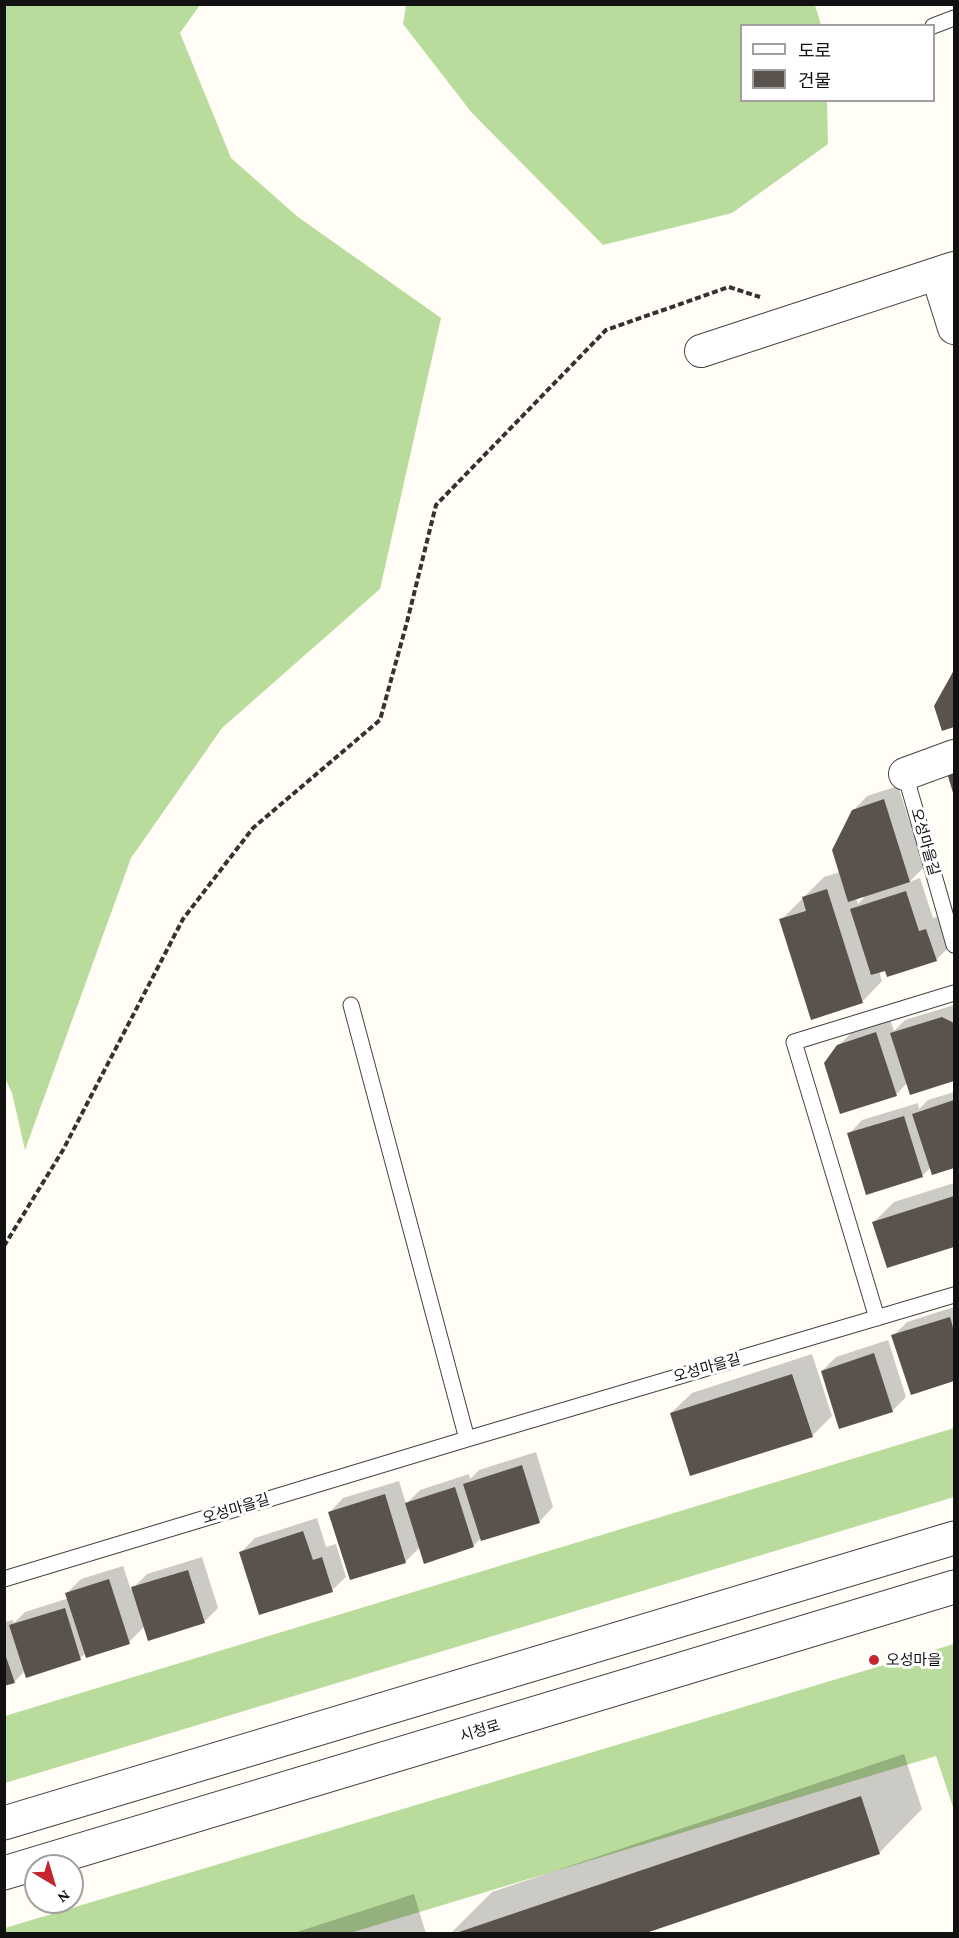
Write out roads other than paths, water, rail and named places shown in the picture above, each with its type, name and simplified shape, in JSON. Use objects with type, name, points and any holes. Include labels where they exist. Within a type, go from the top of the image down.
[{"type":"street","points":[[701,351],[946,271],[954,328]]},
{"type":"street","points":[[905,774],[954,756]]},
{"type":"street","points":[[4,1822],[954,1538]]},
{"type":"street","name":"시청로","points":[[4,1873],[954,1587]]},
{"type":"lane","points":[[935,25],[954,18]]},
{"type":"lane","name":"오성마을길","points":[[905,774],[954,945]]},
{"type":"lane","points":[[877,1318],[794,1042],[954,993]]},
{"type":"lane","points":[[351,1005],[467,1439]]},
{"type":"lane","name":"오성마을길","points":[[4,1579],[954,1294]]},
{"type":"place","name":"오성마을","points":[[874,1660]]}]
